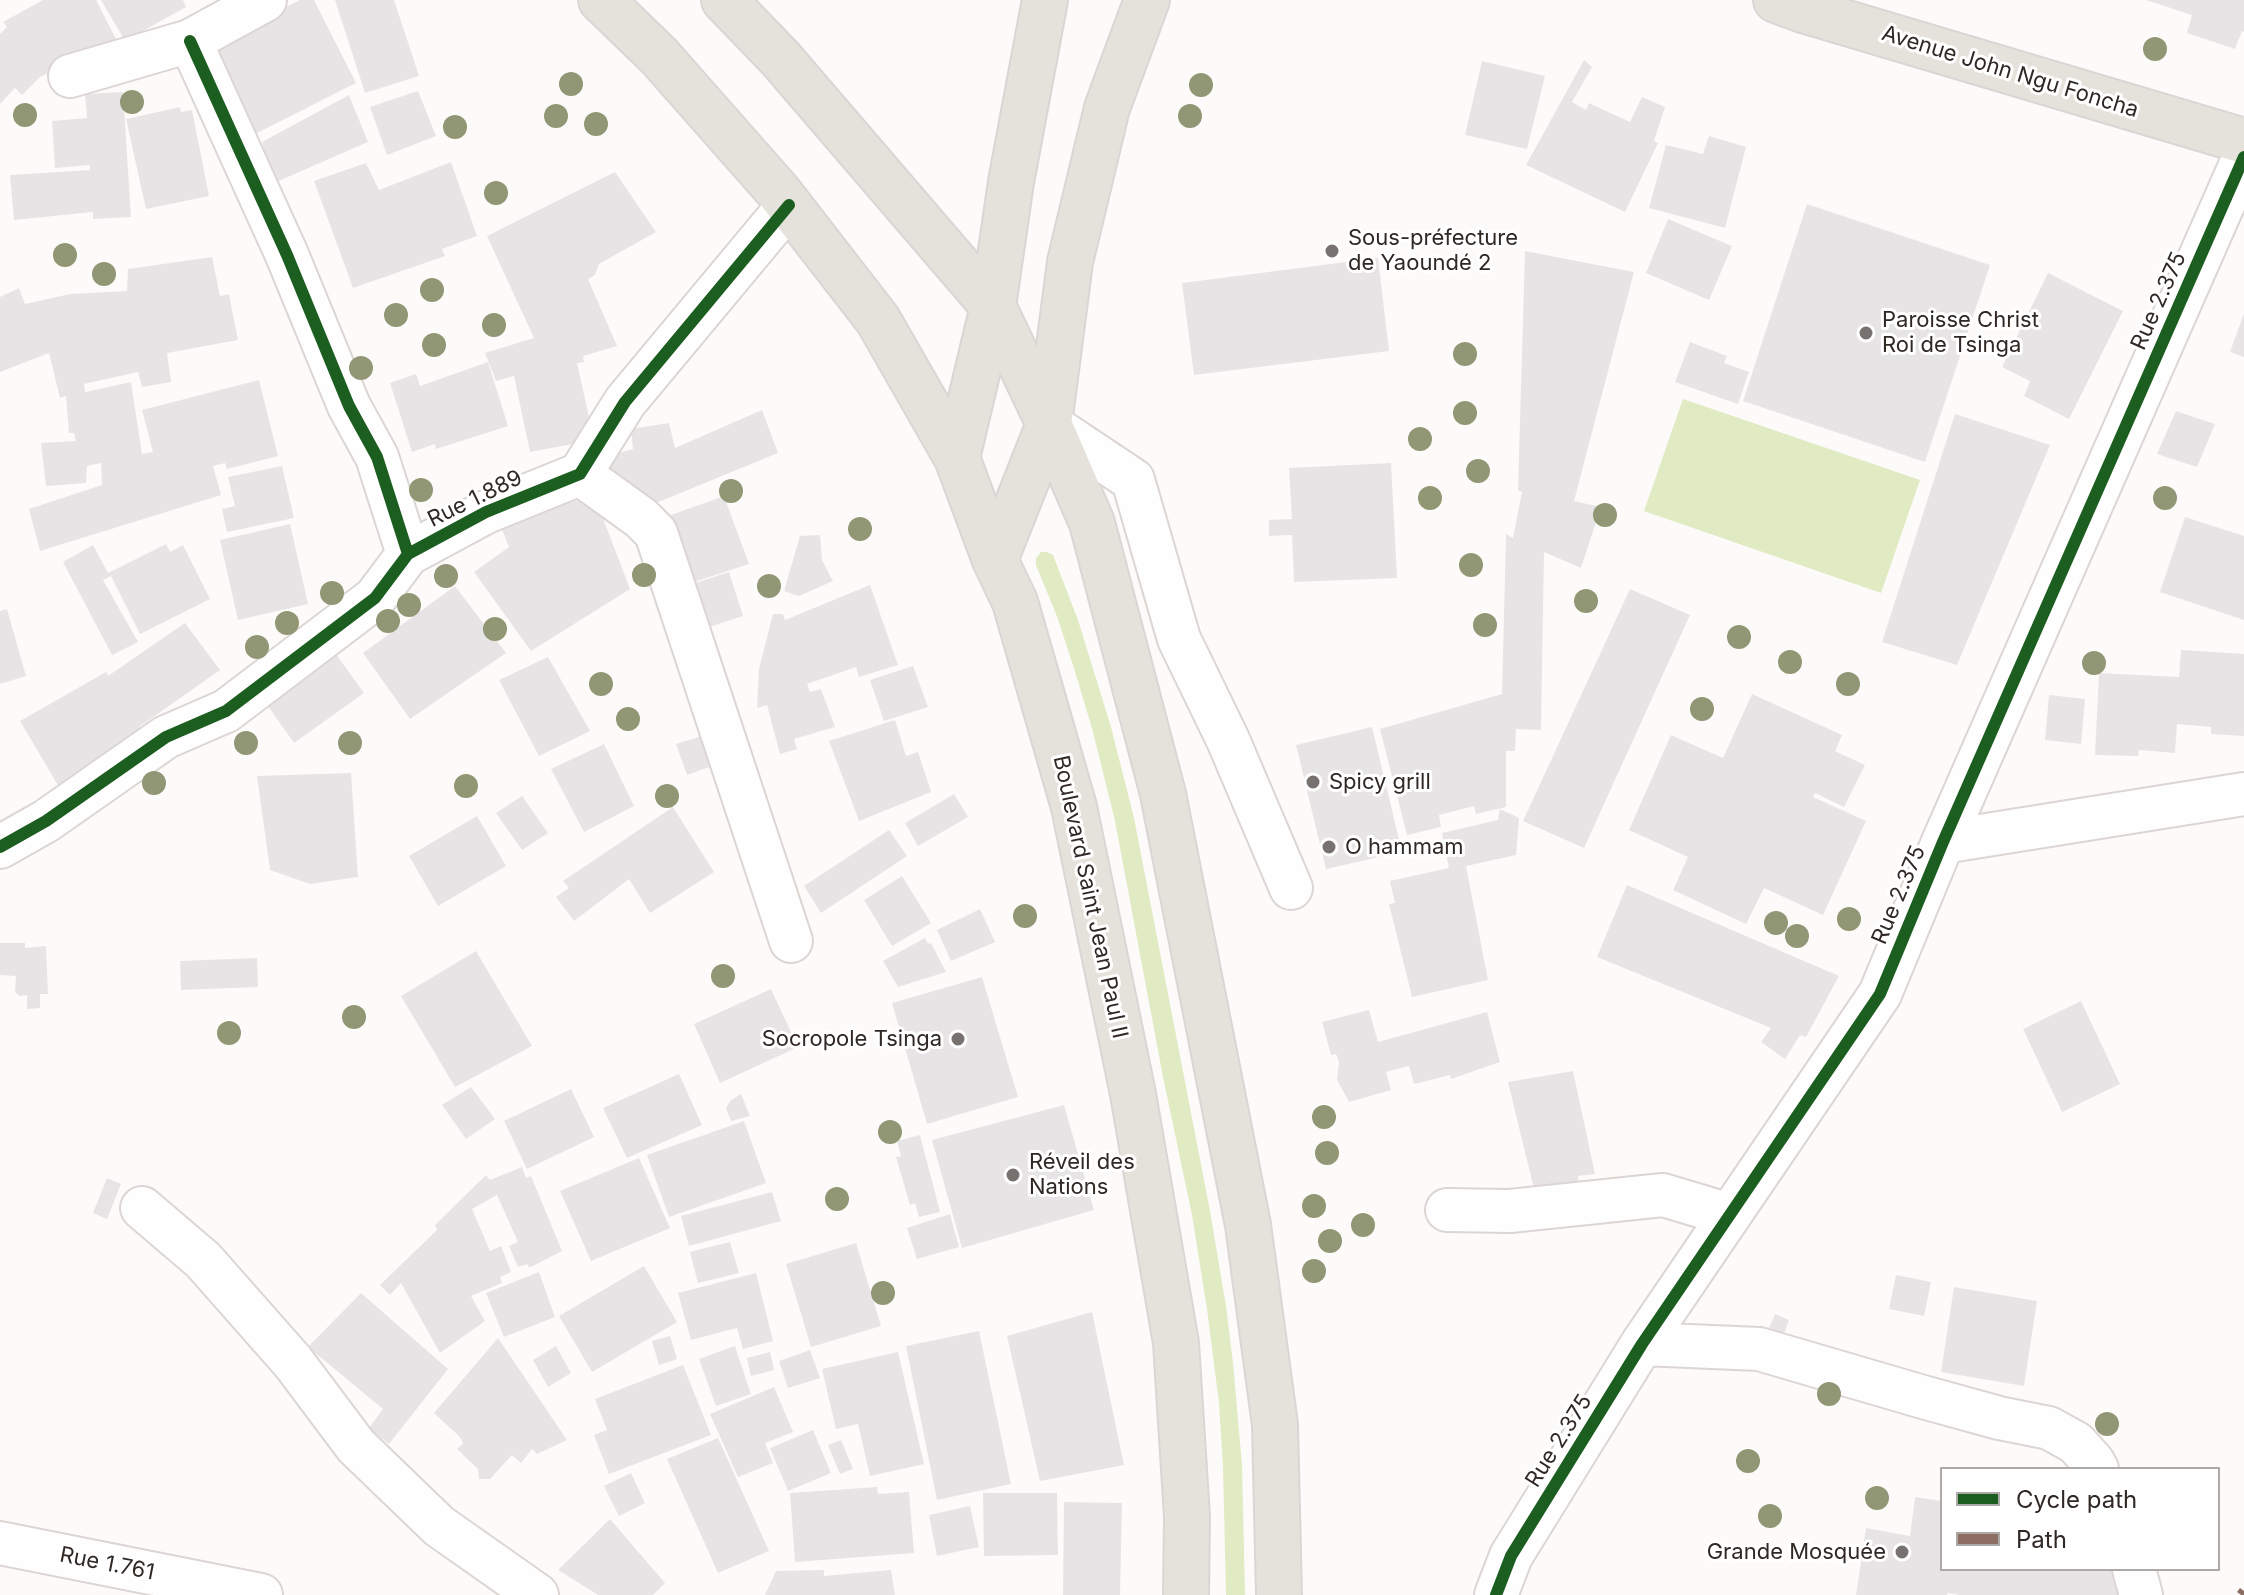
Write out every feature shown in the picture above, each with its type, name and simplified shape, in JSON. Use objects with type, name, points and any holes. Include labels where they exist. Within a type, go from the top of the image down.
[{"type":"main road","name":"Boulevard Saint Jean Paul II","points":[[601,0],[659,56],[789,205],[878,320],[957,458],[995,560],[1015,602],[1074,807],[1133,1094],[1176,1343],[1187,1517],[1186,1595]]},
{"type":"main road","points":[[724,0],[780,58],[993,306],[1092,523],[1163,794],[1246,1210],[1275,1425],[1279,1595]]},
{"type":"main road","points":[[957,458],[993,306],[1011,182],[1045,0]]},
{"type":"main road","points":[[995,560],[1049,424],[1070,262],[1107,108],[1147,0]]},
{"type":"main road","name":"Avenue John Ngu Foncha","points":[[1794,3],[2244,141]]},
{"type":"street","points":[[70,76],[190,41],[265,0]]},
{"type":"street","points":[[190,41],[287,255],[349,406],[377,457],[408,554]]},
{"type":"street","name":"Rue 2.375","points":[[1496,1595],[1511,1556],[1642,1344],[1880,994],[1943,842],[2244,157]]},
{"type":"street","points":[[789,205],[625,402],[580,474],[641,518],[656,533],[791,941]]},
{"type":"street","points":[[1049,424],[1133,480],[1179,639],[1228,740],[1291,888]]},
{"type":"street","name":"Rue 1.889","points":[[0,847],[46,821],[166,737],[226,711],[375,598],[408,554],[486,512],[580,474]]},
{"type":"street","points":[[1943,842],[2244,794]]},
{"type":"street","points":[[1447,1210],[1510,1211],[1663,1195],[1730,1215]]},
{"type":"street","points":[[142,1208],[203,1260],[293,1362],[356,1446],[439,1526],[537,1595]]},
{"type":"street","points":[[1642,1344],[1759,1349],[1999,1418],[2049,1428],[2076,1443],[2096,1467]]},
{"type":"street","name":"Rue 1.761","points":[[0,1543],[261,1595]]},
{"type":"street","points":[[2135,1571],[2141,1595]]},
{"type":"green space","points":[[1683,399],[1920,480],[1881,593],[1644,511]]},
{"type":"green space","points":[[1041,552],[1053,555],[1078,620],[1111,727],[1134,818],[1226,1306],[1242,1465],[1245,1595],[1226,1595],[1219,1403],[1207,1309],[1192,1215],[1115,821],[1077,678],[1036,565],[1036,558]]},
{"type":"building","points":[[43,0],[96,0],[116,39],[40,77],[22,95],[15,88],[0,104],[0,34],[7,27],[3,22]]},
{"type":"building","points":[[101,0],[183,0],[186,7],[125,41]]},
{"type":"building","points":[[300,0],[314,0],[356,83],[255,134],[210,45]]},
{"type":"building","points":[[335,0],[394,0],[419,76],[365,93]]},
{"type":"building","points":[[2146,0],[2244,0],[2244,32],[2235,49],[2187,33],[2192,15]]},
{"type":"building","points":[[1584,60],[1592,67],[1572,102],[1586,110],[1589,103],[1630,122],[1642,97],[1665,107],[1654,141],[1658,143],[1625,212],[1526,165]]},
{"type":"building","points":[[1482,61],[1545,76],[1527,149],[1465,135]]},
{"type":"building","points":[[418,91],[436,136],[387,155],[370,107]]},
{"type":"building","points":[[123,92],[131,217],[93,219],[93,212],[14,220],[10,175],[90,170],[90,165],[55,168],[52,121],[87,118],[85,94]]},
{"type":"building","points":[[349,95],[368,142],[274,183],[262,142]]},
{"type":"building","points":[[180,107],[181,112],[192,110],[209,196],[146,209],[126,119]]},
{"type":"building","points":[[1709,136],[1746,147],[1725,228],[1649,208],[1666,145],[1703,154]]},
{"type":"building","points":[[451,162],[477,236],[442,249],[445,256],[353,288],[314,181],[366,163],[379,190]]},
{"type":"building","points":[[615,172],[656,232],[599,264],[595,275],[588,279],[617,346],[583,356],[584,362],[577,363],[594,440],[530,452],[514,376],[496,381],[485,353],[534,338],[487,236]]},
{"type":"building","name":"Paroisse Christ Roi de Tsinga","points":[[1807,204],[1990,265],[1925,462],[1743,401]]},
{"type":"building","points":[[1668,219],[1732,246],[1709,300],[1646,273]]},
{"type":"building","points":[[1525,251],[1634,272],[1574,501],[1601,507],[1581,568],[1544,552],[1541,730],[1516,729],[1515,751],[1506,751],[1506,807],[1476,814],[1474,806],[1439,815],[1441,827],[1407,835],[1380,729],[1502,694],[1506,534],[1513,538],[1522,492],[1518,490]]},
{"type":"building","points":[[212,257],[220,296],[229,294],[238,340],[167,353],[171,382],[142,387],[138,372],[84,384],[85,392],[131,382],[142,454],[153,452],[142,410],[259,380],[278,456],[227,469],[225,463],[213,466],[221,495],[40,551],[29,509],[102,485],[101,463],[87,466],[86,483],[46,486],[41,443],[76,441],[74,433],[69,433],[66,396],[60,398],[49,353],[0,372],[0,297],[19,288],[25,304],[70,294],[127,291],[128,269]]},
{"type":"building","points":[[1378,258],[1389,351],[1194,375],[1182,283]]},
{"type":"building","points":[[2048,273],[2123,311],[2069,419],[2024,396],[2030,381],[2002,367]]},
{"type":"building","points":[[2244,313],[2244,357],[2230,352]]},
{"type":"building","points":[[1690,342],[1727,356],[1724,363],[1749,372],[1738,404],[1675,382]]},
{"type":"building","points":[[488,362],[508,426],[436,449],[435,444],[412,452],[390,383],[416,374],[420,386]]},
{"type":"building","points":[[762,410],[778,453],[639,510],[613,497],[607,456],[633,449],[631,429],[669,423],[675,448]]},
{"type":"building","points":[[2176,411],[2215,424],[2197,467],[2157,454]]},
{"type":"building","points":[[1955,414],[2050,445],[1957,665],[1882,642]]},
{"type":"building","points":[[1391,463],[1397,578],[1294,582],[1292,535],[1269,536],[1269,520],[1292,519],[1289,468]]},
{"type":"building","points":[[282,466],[294,518],[227,532],[222,509],[235,506],[228,477]]},
{"type":"building","points":[[724,496],[749,564],[694,582],[671,515]]},
{"type":"building","points":[[579,500],[598,505],[630,589],[531,651],[474,572],[509,547],[499,522]]},
{"type":"building","points":[[2185,517],[2244,536],[2244,620],[2160,592]]},
{"type":"building","points":[[290,524],[308,604],[238,620],[220,540]]},
{"type":"building","points":[[820,535],[822,560],[833,581],[799,596],[784,591],[800,536]]},
{"type":"building","points":[[166,544],[170,552],[183,545],[210,599],[140,634],[111,576],[103,580],[138,642],[112,655],[63,562],[93,545],[108,573]]},
{"type":"building","points":[[729,572],[743,616],[706,628],[692,584]]},
{"type":"building","points":[[870,585],[898,665],[859,677],[856,667],[807,684],[810,692],[821,689],[835,727],[794,739],[797,749],[780,754],[767,705],[757,708],[759,669],[773,614],[783,614],[785,620]]},
{"type":"building","points":[[455,586],[506,653],[410,719],[363,653]]},
{"type":"building","points":[[1630,589],[1690,615],[1584,848],[1523,821]]},
{"type":"building","points":[[7,609],[26,676],[0,684],[0,611]]},
{"type":"building","points":[[185,623],[220,670],[139,727],[143,735],[59,787],[20,721],[106,672],[108,676]]},
{"type":"building","points":[[328,643],[364,693],[294,743],[258,692]]},
{"type":"building","points":[[2181,650],[2244,654],[2244,736],[2211,734],[2211,727],[2177,724],[2175,753],[2139,750],[2138,756],[2095,755],[2099,673],[2179,677]]},
{"type":"building","points":[[548,657],[590,731],[539,756],[499,680]]},
{"type":"building","points":[[913,666],[928,707],[884,721],[870,680]]},
{"type":"building","points":[[1752,694],[1842,735],[1835,751],[1865,765],[1844,807],[1815,793],[1813,797],[1866,821],[1823,915],[1764,888],[1746,924],[1673,890],[1688,857],[1629,830],[1671,735],[1723,758]]},
{"type":"building","points":[[2049,695],[2085,699],[2081,744],[2045,740]]},
{"type":"building","points":[[895,720],[906,756],[918,752],[931,792],[859,821],[829,741]]},
{"type":"building","points":[[1372,727],[1402,852],[1326,869],[1296,745]]},
{"type":"building","points":[[705,735],[715,765],[687,775],[676,744]]},
{"type":"building","points":[[604,744],[634,806],[584,832],[551,769]]},
{"type":"building","points":[[351,773],[358,877],[310,884],[270,870],[257,776]]},
{"type":"building","points":[[954,794],[968,817],[918,846],[905,823]]},
{"type":"building","points":[[522,796],[548,833],[522,850],[496,813]]},
{"type":"building","points":[[673,807],[714,872],[650,913],[629,879],[574,921],[556,897],[569,888],[563,881]]},
{"type":"building","points":[[1500,809],[1519,818],[1516,855],[1466,866],[1488,980],[1412,997],[1389,904],[1395,903],[1390,881],[1449,868],[1442,833],[1498,820]]},
{"type":"building","points":[[477,816],[506,866],[438,906],[409,856]]},
{"type":"building","points":[[889,830],[907,856],[821,913],[804,886]]},
{"type":"building","points":[[902,876],[931,923],[892,946],[864,900]]},
{"type":"building","points":[[1627,885],[1839,976],[1806,1037],[1800,1035],[1785,1059],[1761,1042],[1771,1028],[1597,957]]},
{"type":"building","points":[[980,909],[995,942],[951,961],[937,930]]},
{"type":"building","points":[[925,938],[928,944],[931,943],[946,972],[898,987],[883,961]]},
{"type":"building","points":[[0,943],[25,943],[25,948],[46,946],[48,994],[40,994],[40,1008],[27,1009],[27,995],[19,996],[15,992],[16,976],[0,975]]},
{"type":"building","points":[[476,951],[532,1046],[455,1087],[401,996]]},
{"type":"building","points":[[257,958],[258,987],[181,990],[180,961]]},
{"type":"building","points":[[982,977],[1018,1097],[927,1124],[892,1003]]},
{"type":"building","points":[[771,989],[798,1047],[720,1083],[694,1024]]},
{"type":"building","points":[[2081,1001],[2120,1084],[2062,1112],[2023,1029]]},
{"type":"building","points":[[1369,1010],[1378,1042],[1487,1012],[1500,1062],[1451,1079],[1450,1075],[1414,1084],[1409,1066],[1386,1072],[1391,1090],[1349,1102],[1337,1080],[1339,1062],[1336,1054],[1331,1055],[1322,1022]]},
{"type":"building","points":[[1573,1071],[1595,1174],[1578,1176],[1580,1191],[1536,1197],[1508,1082]]},
{"type":"building","points":[[679,1074],[702,1125],[627,1158],[603,1108]]},
{"type":"building","points":[[471,1087],[495,1119],[466,1139],[442,1105]]},
{"type":"building","points":[[571,1089],[594,1137],[527,1169],[504,1121]]},
{"type":"building","points":[[741,1094],[750,1116],[731,1121],[726,1108]]},
{"type":"building","name":"Réveil des Nations","points":[[1064,1105],[1094,1210],[962,1248],[932,1140]]},
{"type":"building","points":[[744,1121],[766,1183],[669,1217],[647,1155]]},
{"type":"building","points":[[920,1135],[940,1212],[919,1217],[915,1203],[910,1205],[896,1157],[901,1156],[897,1141]]},
{"type":"building","points":[[639,1158],[670,1228],[591,1261],[560,1191]]},
{"type":"building","points":[[522,1167],[526,1178],[531,1176],[562,1251],[529,1268],[528,1264],[518,1267],[509,1246],[518,1242],[497,1195],[472,1209],[490,1251],[501,1246],[511,1272],[500,1277],[502,1283],[471,1296],[485,1321],[440,1353],[401,1283],[390,1295],[380,1285],[437,1230],[435,1225],[486,1175],[490,1180]]},
{"type":"building","points":[[107,1178],[121,1184],[107,1219],[93,1213]]},
{"type":"building","points":[[772,1192],[781,1221],[689,1246],[681,1216]]},
{"type":"building","points":[[950,1214],[959,1247],[917,1259],[907,1228]]},
{"type":"building","points":[[730,1242],[739,1273],[698,1283],[690,1252]]},
{"type":"building","points":[[856,1243],[881,1326],[811,1347],[786,1264]]},
{"type":"building","points":[[644,1266],[677,1322],[592,1372],[559,1316]]},
{"type":"building","points":[[539,1272],[555,1317],[504,1337],[486,1293]]},
{"type":"building","points":[[756,1273],[773,1341],[743,1349],[737,1328],[691,1340],[678,1293]]},
{"type":"building","points":[[1896,1275],[1931,1282],[1924,1316],[1889,1309]]},
{"type":"building","points":[[1954,1287],[2037,1301],[2024,1386],[1941,1372]]},
{"type":"building","points":[[361,1293],[448,1369],[389,1444],[369,1428],[383,1409],[308,1347]]},
{"type":"building","points":[[1092,1312],[1124,1465],[1040,1481],[1007,1336]]},
{"type":"building","points":[[1775,1314],[1789,1320],[1782,1339],[1767,1333]]},
{"type":"building","points":[[979,1331],[1011,1484],[937,1500],[906,1346]]},
{"type":"building","points":[[670,1336],[677,1359],[659,1365],[652,1341]]},
{"type":"building","points":[[498,1338],[567,1440],[537,1454],[532,1449],[521,1463],[512,1455],[490,1479],[479,1479],[478,1469],[457,1449],[463,1443],[460,1437],[434,1413]]},
{"type":"building","points":[[556,1346],[571,1373],[548,1387],[533,1360]]},
{"type":"building","points":[[735,1346],[751,1394],[716,1406],[699,1359]]},
{"type":"building","points":[[810,1350],[820,1378],[788,1388],[779,1361]]},
{"type":"building","points":[[770,1352],[774,1370],[751,1376],[747,1358]]},
{"type":"building","points":[[898,1352],[924,1464],[870,1476],[858,1424],[836,1429],[822,1369]]},
{"type":"building","points":[[683,1365],[711,1435],[609,1474],[594,1435],[607,1430],[595,1399]]},
{"type":"building","points":[[774,1387],[793,1432],[765,1443],[773,1463],[738,1477],[710,1414]]},
{"type":"building","points":[[813,1430],[831,1473],[788,1491],[770,1448]]},
{"type":"building","points":[[718,1438],[769,1551],[718,1573],[667,1459]]},
{"type":"building","points":[[841,1440],[853,1469],[840,1474],[828,1445]]},
{"type":"building","points":[[631,1473],[645,1503],[619,1516],[604,1486]]},
{"type":"building","points":[[877,1487],[878,1494],[909,1492],[914,1553],[795,1562],[790,1493]]},
{"type":"building","points":[[983,1493],[1057,1493],[1058,1555],[984,1556]]},
{"type":"building","name":"Grande Mosquée","points":[[1915,1497],[1940,1501],[1940,1571],[2128,1571],[2124,1595],[1856,1595],[1866,1528],[1910,1536]]},
{"type":"building","points":[[1064,1502],[1122,1503],[1120,1595],[1063,1595]]},
{"type":"building","points":[[970,1506],[979,1547],[937,1556],[929,1515]]},
{"type":"building","points":[[610,1519],[665,1583],[653,1595],[598,1595],[558,1570]]},
{"type":"building","points":[[824,1570],[824,1576],[891,1570],[895,1595],[765,1595],[776,1571]]},
{"type":"marked path","points":[[2241,1595],[2244,1591]]},
{"type":"cycle path","points":[[190,41],[287,255],[349,406],[377,457],[408,554]]},
{"type":"cycle path","points":[[1496,1595],[1511,1556],[1642,1344],[1880,994],[1943,842],[2244,157]]},
{"type":"cycle path","points":[[0,847],[46,821],[166,737],[226,711],[375,598],[408,554],[486,512],[580,474],[625,402],[789,205]]},
{"type":"place","name":"Sous-préfecture de Yaoundé 2","points":[[1332,251]]},
{"type":"place","name":"Paroisse Christ Roi de Tsinga","points":[[1866,333]]},
{"type":"place","name":"Spicy grill","points":[[1313,782]]},
{"type":"place","name":"O hammam","points":[[1329,847]]},
{"type":"place","name":"Socropole Tsinga","points":[[958,1039]]},
{"type":"place","name":"Réveil des Nations","points":[[1013,1175]]},
{"type":"place","name":"Grande Mosquée","points":[[1902,1552]]}]
